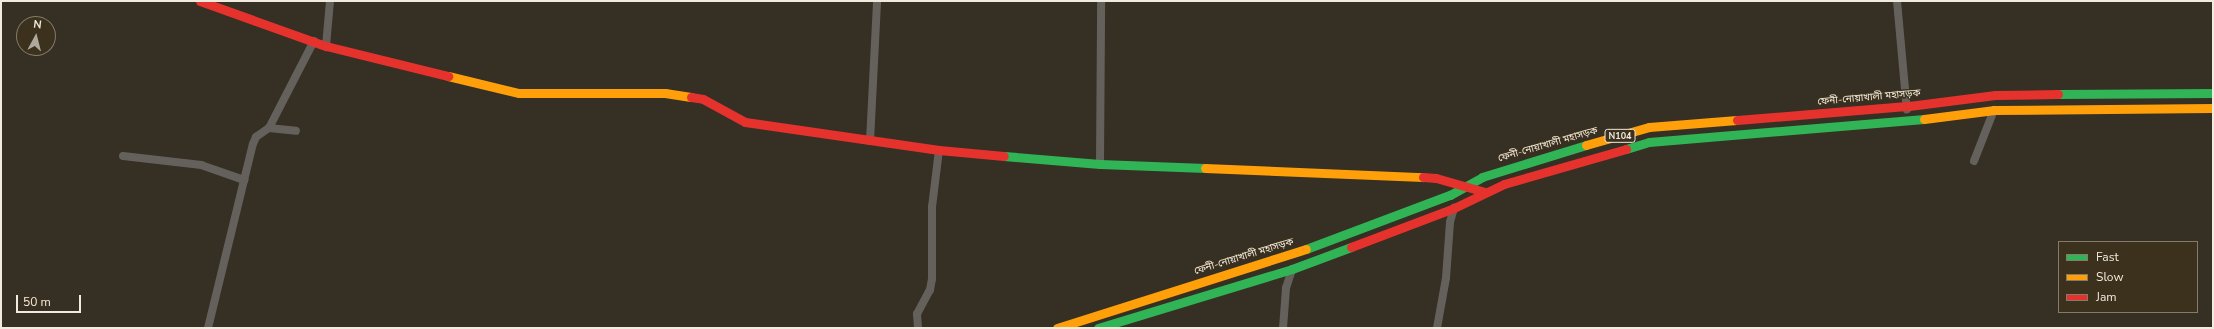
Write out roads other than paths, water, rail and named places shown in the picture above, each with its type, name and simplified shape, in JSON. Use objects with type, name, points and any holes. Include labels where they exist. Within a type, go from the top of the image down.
[{"type":"main road","points":[[200,1],[326,46],[518,93],[636,91],[687,95],[703,99],[745,122],[939,150],[1100,164],[1436,178],[1485,192]]},
{"type":"main road","name":"ফেনী-নোয়াখালী মহাসড়ক","points":[[1057,328],[1289,255],[1450,195],[1464,186],[1503,170],[1649,127],[1909,106],[1995,95],[2213,93]]},
{"type":"main road","name":"N104","points":[[1098,328],[1292,268],[1454,208],[1485,192],[1649,142],[1908,121],[1994,110],[2213,108]]},
{"type":"street","points":[[326,46],[330,1]]},
{"type":"street","points":[[870,141],[877,1]]},
{"type":"street","points":[[1100,164],[1101,1]]},
{"type":"street","points":[[1898,1],[1908,121]]},
{"type":"street","points":[[208,328],[256,137],[269,128],[314,41]]},
{"type":"street","points":[[1974,161],[1994,110]]},
{"type":"street","points":[[269,128],[296,131]]},
{"type":"street","points":[[918,328],[917,314],[930,290],[932,278],[932,207],[939,150]]},
{"type":"street","points":[[122,156],[201,164],[244,180]]},
{"type":"street","points":[[1437,328],[1446,278],[1450,222],[1454,208]]},
{"type":"street","points":[[1283,328],[1286,288],[1292,268]]}]
